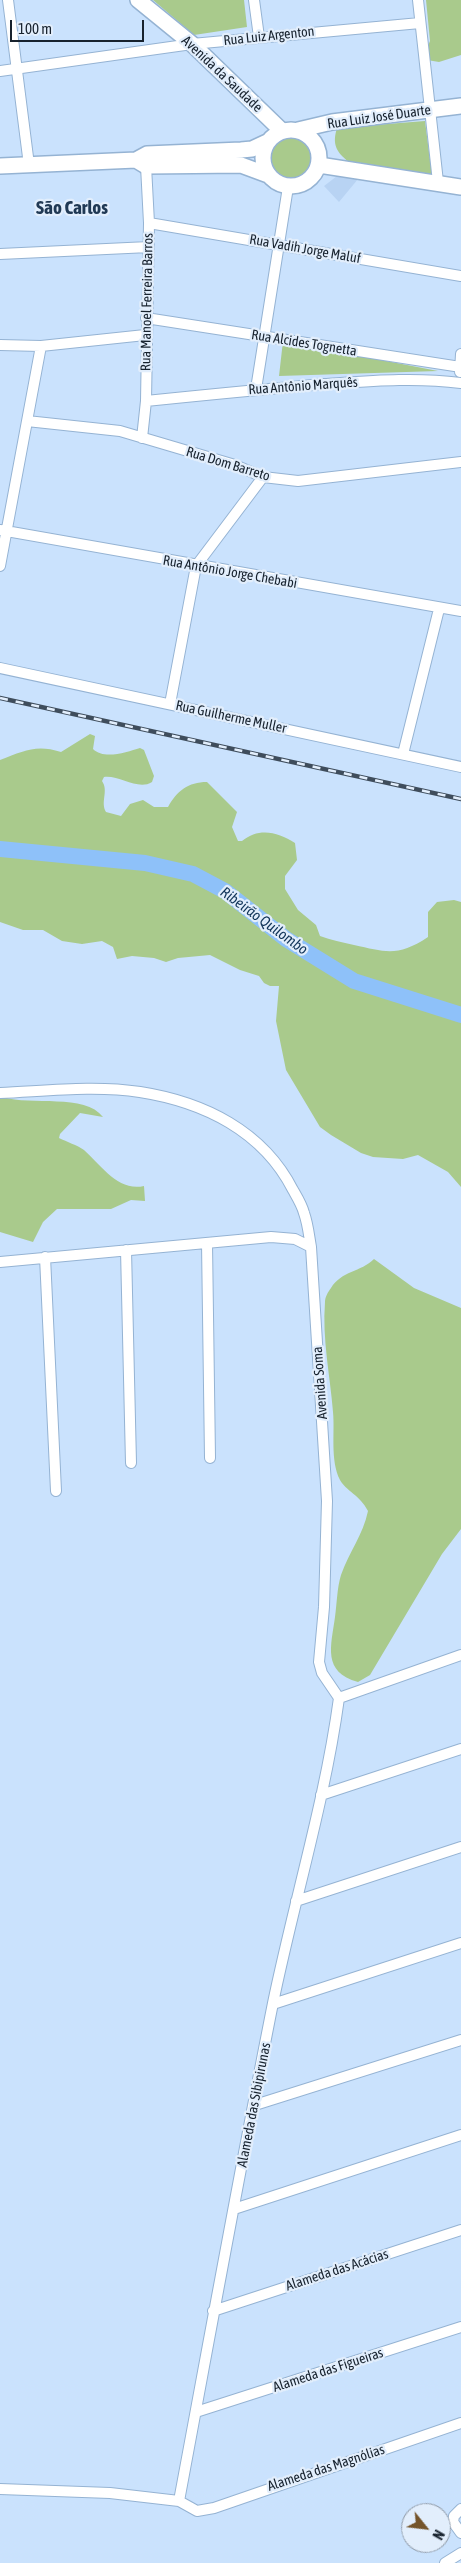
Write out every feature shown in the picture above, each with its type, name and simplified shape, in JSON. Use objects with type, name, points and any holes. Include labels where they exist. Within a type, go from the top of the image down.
[{"type":"main road","name":"Avenida da Saudade","points":[[138,0],[192,44],[282,131]]},
{"type":"main road","name":"Rua Luiz José Duarte","points":[[298,130],[332,122],[461,106]]},
{"type":"main road","points":[[0,166],[141,163],[240,166],[268,175],[288,187],[306,182],[319,165],[316,147],[312,139],[298,130],[282,131],[267,142],[252,149],[147,154],[141,163]]},
{"type":"main road","points":[[267,142],[263,159],[268,175]]},
{"type":"main road","points":[[319,165],[461,186]]},
{"type":"street","points":[[8,0],[29,165]]},
{"type":"street","points":[[254,0],[259,37]]},
{"type":"street","points":[[418,0],[438,182]]},
{"type":"street","name":"Rua Luiz Argenton","points":[[0,70],[192,44],[420,22]]},
{"type":"street","name":"Rua Manoel Ferreira Barros","points":[[141,163],[149,223],[146,401],[142,438]]},
{"type":"street","points":[[256,390],[288,187]]},
{"type":"street","name":"Rua Vadih Jorge Maluf","points":[[149,223],[461,276]]},
{"type":"street","points":[[0,254],[149,247]]},
{"type":"street","name":"Rua Alcides Tognetta","points":[[146,318],[460,366]]},
{"type":"street","points":[[0,344],[41,346],[146,335]]},
{"type":"street","points":[[0,566],[4,530],[41,346]]},
{"type":"street","points":[[461,354],[461,382]]},
{"type":"street","name":"Rua Antônio Marquês","points":[[146,401],[398,379],[461,382]]},
{"type":"street","name":"Rua Dom Barreto","points":[[27,421],[102,428],[235,465],[263,477],[298,481],[461,462]]},
{"type":"street","points":[[170,704],[196,566],[263,477]]},
{"type":"street","name":"Rua Antônio Jorge Chebabi","points":[[4,530],[196,566],[439,609],[461,611]]},
{"type":"street","points":[[403,754],[439,609]]},
{"type":"street","name":"Rua Guilherme Muller","points":[[0,668],[461,767]]},
{"type":"street","name":"Avenida Soma","points":[[0,1093],[124,1090],[165,1097],[199,1107],[231,1124],[258,1142],[270,1153],[283,1170],[304,1212],[311,1247],[327,1501],[324,1607],[319,1662],[322,1673],[339,1698]]},
{"type":"street","points":[[0,1262],[271,1237],[294,1239],[311,1247]]},
{"type":"street","points":[[208,1243],[210,1458]]},
{"type":"street","points":[[126,1250],[132,1463]]},
{"type":"street","points":[[45,1258],[56,1491]]},
{"type":"street","points":[[339,1698],[461,1655]]},
{"type":"street","name":"Alameda das Sibipirunas","points":[[179,2501],[273,2004],[321,1795],[339,1698]]},
{"type":"street","points":[[321,1795],[461,1749]]},
{"type":"street","points":[[296,1901],[461,1847]]},
{"type":"street","points":[[273,2004],[461,1944]]},
{"type":"street","points":[[255,2105],[461,2040]]},
{"type":"street","points":[[234,2208],[461,2135]]},
{"type":"street","name":"Alameda das Acácias","points":[[214,2311],[461,2230]]},
{"type":"street","name":"Alameda das Figueiras","points":[[196,2412],[461,2327]]},
{"type":"street","name":"Alameda das Magnólias","points":[[179,2501],[197,2512],[214,2508],[461,2423]]},
{"type":"street","points":[[0,2488],[110,2493],[179,2501]]},
{"type":"street","points":[[461,2509],[454,2516],[453,2522],[461,2533]]},
{"type":"street","points":[[445,2563],[461,2553]]},
{"type":"shaded area","points":[[341,173],[363,173],[339,202],[324,186]]},
{"type":"green space","points":[[153,0],[244,0],[247,27],[194,35]]},
{"type":"green space","points":[[426,0],[461,0],[461,55],[439,62],[427,60],[425,53],[430,41]]},
{"type":"green space","points":[[425,121],[432,175],[349,162],[336,147],[337,128]]},
{"type":"green space","points":[[295,138],[303,141],[309,147],[312,159],[309,171],[303,177],[287,180],[279,177],[273,171],[270,155],[273,147],[279,141]]},
{"type":"green space","points":[[283,341],[438,371],[279,376]]},
{"type":"green space","points":[[90,734],[95,736],[93,749],[103,754],[116,754],[140,748],[144,750],[154,776],[152,782],[141,785],[116,778],[104,777],[102,781],[105,789],[104,808],[106,812],[121,816],[130,804],[143,800],[154,807],[168,807],[179,792],[194,784],[207,782],[237,812],[232,827],[238,841],[242,841],[255,834],[268,833],[282,836],[295,843],[297,860],[285,876],[285,889],[298,910],[316,925],[320,936],[375,950],[400,950],[408,948],[428,937],[428,912],[437,902],[454,900],[461,902],[461,1008],[459,1019],[461,1020],[461,1187],[448,1172],[418,1155],[403,1159],[373,1157],[361,1153],[320,1127],[286,1070],[276,1021],[279,986],[270,986],[264,983],[259,976],[240,970],[210,955],[178,958],[166,962],[154,958],[132,956],[117,959],[113,947],[102,941],[82,944],[62,941],[43,930],[23,930],[0,922],[0,760],[23,751],[37,749],[61,752]]},
{"type":"green space","points":[[3,1097],[28,1101],[71,1102],[95,1110],[103,1117],[80,1113],[60,1134],[59,1138],[84,1150],[118,1181],[135,1187],[144,1186],[145,1201],[131,1200],[111,1209],[57,1209],[43,1222],[33,1242],[0,1232],[0,1099]]},
{"type":"green space","points":[[374,1259],[414,1288],[461,1308],[461,1529],[442,1554],[370,1675],[358,1682],[347,1678],[339,1672],[334,1665],[331,1648],[341,1575],[363,1528],[368,1511],[361,1501],[340,1480],[335,1464],[333,1412],[325,1343],[324,1316],[326,1296],[335,1282]]},
{"type":"waterway","name":"Ribeirão Quilombo","points":[[0,849],[145,863],[193,874],[225,891],[286,939],[354,981],[461,1015]]},
{"type":"railway","points":[[0,698],[461,799]]},
{"type":"district","name":"São Carlos","points":[[72,208]]}]
